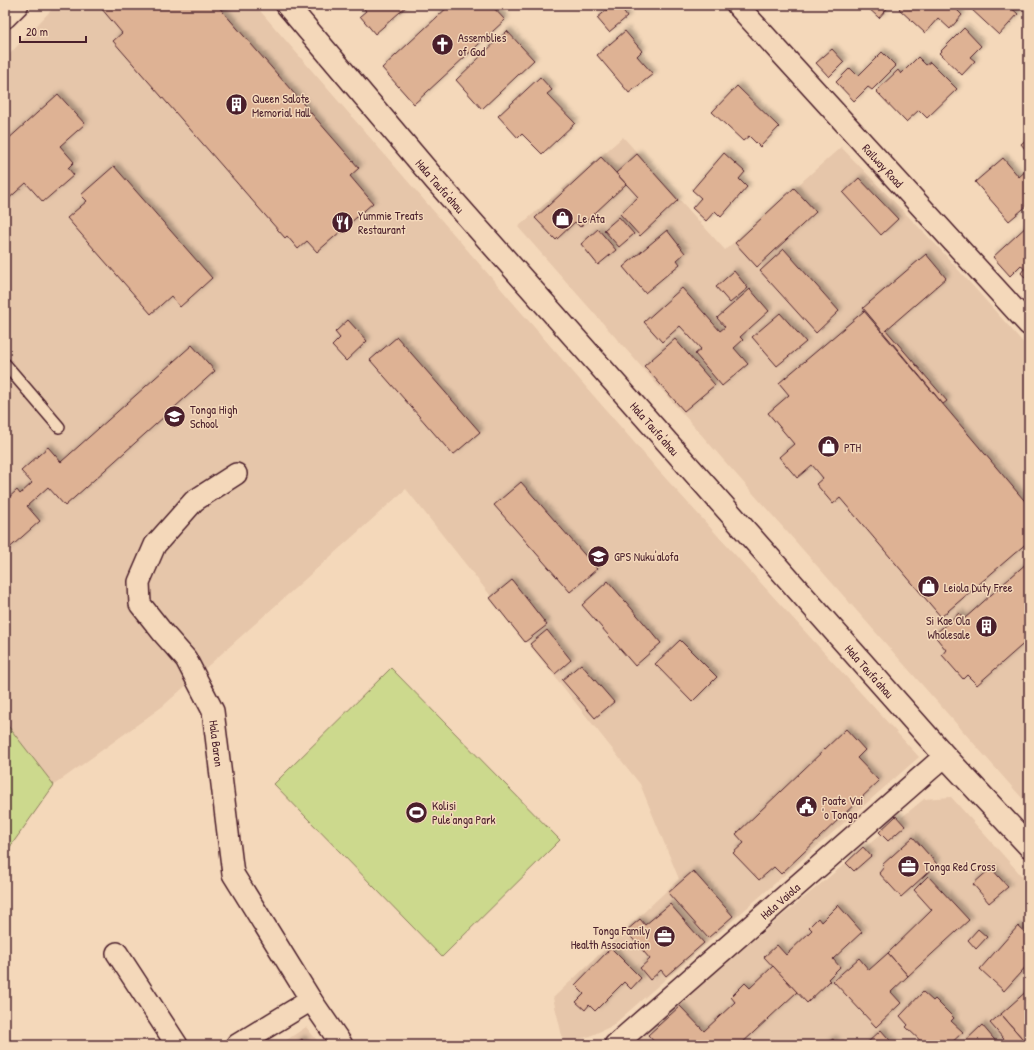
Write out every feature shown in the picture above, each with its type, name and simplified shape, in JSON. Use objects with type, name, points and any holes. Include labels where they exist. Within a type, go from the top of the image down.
[{"type":"main road","points":[[5,17],[17,5]]},
{"type":"main road","name":"Hala Taufa'ahau","points":[[287,5],[436,181],[946,756],[1029,846]]},
{"type":"street","name":"Railway Road","points":[[737,5],[1029,325]]},
{"type":"street","name":"Hala Baron","points":[[236,474],[194,501],[155,545],[139,582],[140,604],[186,659],[213,711],[234,874],[311,1000],[342,1045]]},
{"type":"street","name":"Hala Vaiola","points":[[615,1045],[946,756]]},
{"type":"street","points":[[117,953],[178,1045]]},
{"type":"street","points":[[237,1045],[311,1000]]},
{"type":"lane","points":[[5,364],[59,427]]},
{"type":"shaded area","points":[[56,5],[255,5],[658,470],[919,757],[612,1026],[590,1036],[564,1044],[553,998],[679,879],[640,784],[406,489],[163,706],[54,785],[5,854],[5,59]]},
{"type":"shaded area","points":[[623,137],[725,250],[841,147],[938,247],[1029,349],[1029,806],[518,227]]},
{"type":"shaded area","points":[[951,797],[1029,884],[1029,1045],[630,1045],[795,905],[924,799]]},
{"type":"shaded area","points":[[306,1027],[321,1045],[279,1045]]},
{"type":"green space","name":"Kolisi Pule'anga Park","points":[[391,668],[560,840],[442,957],[274,784]]},
{"type":"green space","points":[[5,722],[54,785],[5,854]]},
{"type":"building","name":"Queen Salote Memorial Hall","points":[[104,5],[217,5],[359,168],[350,176],[373,203],[317,252],[307,241],[298,249],[287,236],[285,238],[113,41],[122,33],[101,8]]},
{"type":"building","points":[[361,5],[408,5],[375,34],[360,16],[366,11]]},
{"type":"building","name":"Assemblies of God","points":[[450,5],[491,5],[505,20],[414,104],[382,68]]},
{"type":"building","points":[[613,5],[619,5],[627,17],[609,32],[597,18]]},
{"type":"building","points":[[865,5],[890,5],[879,18]]},
{"type":"building","points":[[903,5],[952,5],[962,15],[950,29],[938,18],[925,33],[899,9]]},
{"type":"building","points":[[972,5],[1008,5],[1018,14],[999,35],[970,8]]},
{"type":"building","points":[[964,28],[981,46],[970,57],[975,61],[962,75],[939,53]]},
{"type":"building","points":[[507,31],[534,60],[482,109],[456,80]]},
{"type":"building","points":[[625,31],[642,51],[637,56],[653,74],[629,93],[597,55]]},
{"type":"building","points":[[832,49],[844,62],[829,77],[816,63]]},
{"type":"building","points":[[882,52],[896,66],[872,90],[868,87],[854,101],[836,82],[850,68],[858,76]]},
{"type":"building","points":[[918,57],[926,65],[930,62],[957,89],[927,118],[919,110],[906,122],[876,91],[898,70],[901,74]]},
{"type":"building","points":[[540,77],[552,90],[547,94],[575,123],[542,154],[522,134],[518,138],[498,116]]},
{"type":"building","points":[[737,86],[779,127],[760,147],[749,136],[743,141],[712,112]]},
{"type":"building","points":[[58,94],[85,124],[60,146],[74,162],[68,168],[74,175],[43,202],[26,183],[5,202],[5,142]]},
{"type":"building","points":[[1029,137],[1029,154],[1021,144]]},
{"type":"building","points":[[724,153],[745,172],[739,179],[747,187],[721,217],[715,211],[706,221],[692,208],[701,198],[692,190]]},
{"type":"building","points":[[637,154],[678,200],[640,236],[620,214],[638,197],[616,173]]},
{"type":"building","points":[[601,157],[626,184],[580,227],[575,222],[556,240],[535,218]]},
{"type":"building","points":[[1003,158],[1019,177],[1029,168],[1029,204],[1009,221],[975,182]]},
{"type":"building","points":[[114,166],[212,278],[180,307],[171,296],[151,314],[67,218],[87,201],[81,195]]},
{"type":"building","points":[[859,178],[898,219],[881,235],[843,193]]},
{"type":"building","points":[[794,188],[816,212],[757,267],[735,243]]},
{"type":"building","points":[[619,217],[634,234],[619,247],[604,230]]},
{"type":"building","points":[[1029,224],[1029,282],[1021,273],[1024,269],[1021,265],[1010,276],[993,257]]},
{"type":"building","points":[[598,229],[616,250],[598,265],[581,244]]},
{"type":"building","points":[[667,230],[685,253],[677,260],[680,264],[645,293],[623,267]]},
{"type":"building","points":[[784,249],[839,311],[816,333],[760,271]]},
{"type":"building","points":[[926,254],[946,278],[886,330],[947,401],[943,404],[863,308]]},
{"type":"building","points":[[734,271],[748,288],[730,303],[716,287]]},
{"type":"building","points":[[682,288],[720,331],[725,327],[717,318],[750,289],[769,311],[740,337],[743,340],[734,348],[748,364],[722,386],[695,354],[701,349],[680,326],[662,342],[644,322]]},
{"type":"building","points":[[864,311],[1029,506],[1029,541],[941,617],[840,498],[833,504],[816,484],[823,478],[812,465],[797,478],[779,457],[794,444],[768,413],[789,395],[779,383]]},
{"type":"building","points":[[780,313],[806,342],[777,366],[752,337]]},
{"type":"building","points":[[348,320],[367,341],[346,361],[332,346],[340,338],[335,332]]},
{"type":"building","points":[[397,337],[480,432],[453,455],[370,360]]},
{"type":"building","points":[[675,339],[715,385],[684,411],[644,366]]},
{"type":"building","points":[[192,345],[215,371],[65,506],[48,487],[27,506],[40,521],[5,552],[5,501],[17,490],[20,494],[32,483],[21,471],[48,447],[61,462]]},
{"type":"building","points":[[521,482],[597,569],[570,592],[494,505]]},
{"type":"building","name":"Si Kae Ola Wholesale","points":[[1029,561],[1029,639],[977,685],[967,675],[963,679],[942,655],[946,650],[934,635],[959,613],[964,619]]},
{"type":"building","points":[[512,580],[547,625],[525,642],[490,598]]},
{"type":"building","points":[[608,581],[661,643],[635,666],[582,605]]},
{"type":"building","points":[[547,630],[571,660],[555,674],[530,644]]},
{"type":"building","points":[[680,640],[717,677],[692,702],[655,664]]},
{"type":"building","points":[[581,664],[614,702],[595,718],[562,680]]},
{"type":"building","name":"Poate Vai 'o Tonga","points":[[846,729],[865,750],[857,758],[879,781],[781,874],[774,867],[759,880],[733,853],[744,843],[736,834]]},
{"type":"building","points":[[896,816],[905,826],[888,841],[879,832]]},
{"type":"building","name":"Tonga Red Cross","points":[[913,837],[937,864],[901,897],[879,873],[884,867],[882,865]]},
{"type":"building","points":[[863,847],[871,856],[854,871],[846,863]]},
{"type":"building","points":[[991,868],[1008,887],[989,903],[973,884]]},
{"type":"building","points":[[693,871],[733,916],[708,938],[668,893]]},
{"type":"building","points":[[928,876],[969,920],[908,976],[888,953],[932,910],[914,890]]},
{"type":"building","name":"Tonga Family Health Association","points":[[670,904],[704,943],[666,976],[661,970],[650,980],[640,968],[650,959],[626,931],[640,919],[645,925]]},
{"type":"building","points":[[838,905],[862,932],[833,959],[840,967],[828,979],[830,981],[807,1003],[764,957],[777,945],[786,955],[812,930],[809,927],[818,918],[821,922]]},
{"type":"building","points":[[1018,926],[1029,936],[1029,963],[1004,991],[980,969]]},
{"type":"building","points":[[978,929],[987,937],[976,949],[968,940]]},
{"type":"building","points":[[611,948],[641,978],[631,989],[624,982],[595,1011],[589,1005],[585,1010],[576,1002],[584,994],[575,985]]},
{"type":"building","points":[[888,953],[908,976],[891,992],[901,1003],[876,1027],[833,981],[859,958],[869,970]]},
{"type":"building","points":[[773,966],[797,992],[740,1045],[657,1045],[648,1035],[680,1006],[704,1031],[735,1002],[731,997],[745,983],[750,988]]},
{"type":"building","points":[[1029,989],[1029,1045],[1028,1045],[1001,1014]]},
{"type":"building","points":[[923,992],[933,1001],[935,999],[954,1018],[951,1021],[963,1032],[949,1045],[925,1045],[906,1027],[908,1025],[900,1016]]},
{"type":"building","points":[[1001,1014],[1028,1045],[1009,1045],[990,1023]]},
{"type":"building","points":[[982,1025],[999,1045],[961,1045]]},
{"type":"building","points":[[881,1030],[894,1045],[865,1045]]},
{"type":"building","points":[[302,1039],[306,1045],[294,1045]]},
{"type":"building","points":[[833,1039],[837,1045],[824,1045]]},
{"type":"place","name":"Assemblies of God","points":[[443,44]]},
{"type":"place","name":"Queen Salote Memorial Hall","points":[[236,105]]},
{"type":"place","name":"Le Ata","points":[[562,218]]},
{"type":"place","name":"Yummie Treats Restaurant","points":[[342,222]]},
{"type":"place","name":"Tonga High School","points":[[174,416]]},
{"type":"place","name":"PTH","points":[[829,447]]},
{"type":"place","name":"GPS Nuku'alofa","points":[[598,556]]},
{"type":"place","name":"Leiola Duty Free","points":[[928,587]]},
{"type":"place","name":"Si Kae Ola Wholesale","points":[[986,627]]},
{"type":"place","name":"Poate Vai 'o Tonga","points":[[807,807]]},
{"type":"place","name":"Kolisi Pule'anga Park","points":[[417,812]]},
{"type":"place","name":"Tonga Red Cross","points":[[909,866]]},
{"type":"place","name":"Tonga Family Health Association","points":[[665,937]]}]
